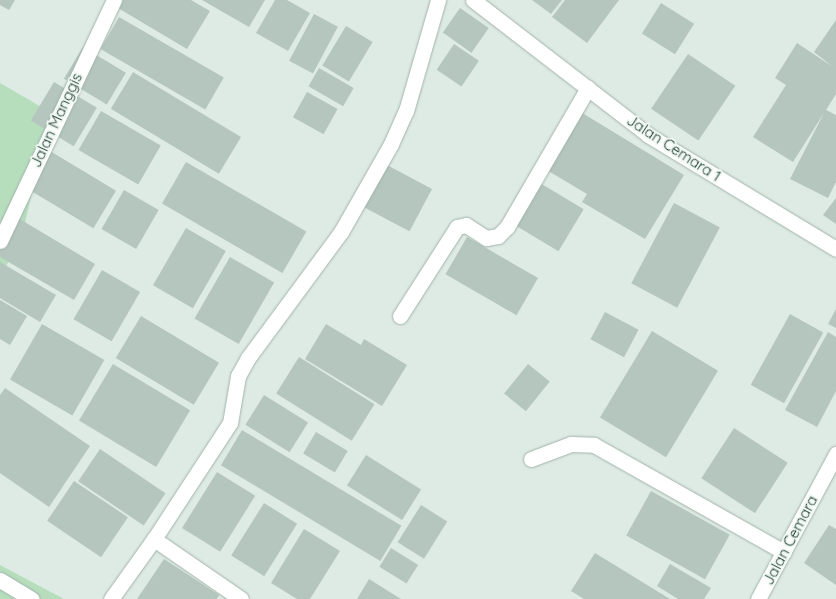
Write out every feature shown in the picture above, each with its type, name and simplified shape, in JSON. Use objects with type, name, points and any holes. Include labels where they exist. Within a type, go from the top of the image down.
[{"type":"street","name":"Jalan Manggis","points":[[0,242],[114,0]]},
{"type":"street","points":[[111,599],[154,539],[230,423],[238,376],[248,358],[341,232],[392,144],[406,111],[438,0]]},
{"type":"street","name":"Jalan Cemara 1","points":[[472,0],[648,135],[836,248]]},
{"type":"street","points":[[400,316],[456,227],[466,225],[486,238],[498,236],[507,227],[588,88]]},
{"type":"street","points":[[531,459],[571,444],[594,445],[784,552]]},
{"type":"street","name":"Jalan Cemara","points":[[758,599],[836,454]]},
{"type":"street","points":[[154,539],[241,599]]},
{"type":"street","points":[[0,580],[32,599]]},
{"type":"green space","points":[[0,83],[50,112],[21,241],[0,276]]},
{"type":"green space","points":[[0,565],[64,599],[0,599]]},
{"type":"building","points":[[0,0],[15,0],[9,10],[0,5]]},
{"type":"building","points":[[122,0],[191,0],[210,11],[187,49],[118,8]]},
{"type":"building","points":[[202,0],[265,0],[249,27]]},
{"type":"building","points":[[275,0],[287,0],[310,13],[288,51],[256,33]]},
{"type":"building","points":[[532,0],[562,0],[551,14]]},
{"type":"building","points":[[565,0],[619,0],[587,43],[552,17]]},
{"type":"building","points":[[661,3],[694,24],[675,54],[642,34]]},
{"type":"building","points":[[460,8],[489,28],[471,53],[443,33]]},
{"type":"building","points":[[314,14],[338,27],[313,73],[289,61]]},
{"type":"building","points":[[119,17],[224,78],[205,110],[100,49]]},
{"type":"building","points":[[836,20],[836,94],[826,110],[836,115],[836,182],[828,198],[790,179],[824,113],[793,162],[753,137],[786,85],[775,78],[797,43],[833,67],[814,52]]},
{"type":"building","points":[[346,26],[373,42],[349,81],[322,65]]},
{"type":"building","points":[[454,44],[479,61],[462,86],[437,70]]},
{"type":"building","points":[[83,47],[126,73],[107,104],[64,79]]},
{"type":"building","points":[[688,54],[735,86],[698,141],[651,109]]},
{"type":"building","points":[[319,68],[354,88],[343,106],[308,86]]},
{"type":"building","points":[[133,72],[241,137],[219,174],[111,109]]},
{"type":"building","points":[[54,82],[97,108],[74,146],[31,121]]},
{"type":"building","points":[[307,92],[338,109],[324,134],[293,117]]},
{"type":"building","points":[[101,111],[161,146],[138,184],[78,150]]},
{"type":"building","points":[[579,111],[684,175],[645,239],[582,202],[587,194],[545,169]]},
{"type":"building","points":[[50,151],[116,191],[93,228],[27,189]]},
{"type":"building","points":[[186,162],[306,232],[282,273],[162,204]]},
{"type":"building","points":[[387,165],[432,189],[409,231],[364,207]]},
{"type":"building","points":[[540,183],[584,209],[558,251],[515,225]]},
{"type":"building","points":[[124,190],[159,210],[136,249],[102,229]]},
{"type":"building","points":[[836,198],[836,224],[823,215]]},
{"type":"building","points":[[674,203],[720,227],[677,308],[631,283]]},
{"type":"building","points":[[18,218],[95,264],[74,300],[0,257],[0,248]]},
{"type":"building","points":[[186,228],[226,251],[193,308],[153,285]]},
{"type":"building","points":[[467,237],[538,278],[517,315],[446,274]]},
{"type":"building","points":[[230,257],[274,282],[239,344],[194,318]]},
{"type":"building","points":[[0,262],[56,295],[40,322],[0,298]]},
{"type":"building","points":[[102,270],[140,292],[112,341],[74,319]]},
{"type":"building","points":[[0,300],[27,316],[10,345],[0,339]]},
{"type":"building","points":[[836,309],[836,328],[828,324]]},
{"type":"building","points":[[605,312],[639,330],[624,357],[590,339]]},
{"type":"building","points":[[790,314],[823,332],[784,403],[751,385]]},
{"type":"building","points":[[141,316],[219,363],[194,405],[116,358]]},
{"type":"building","points":[[42,324],[104,360],[72,415],[10,379]]},
{"type":"building","points":[[326,324],[361,345],[364,339],[407,365],[382,406],[305,359]]},
{"type":"building","points":[[652,331],[718,371],[666,457],[600,418]]},
{"type":"building","points":[[828,332],[836,337],[836,391],[817,427],[785,410]]},
{"type":"building","points":[[299,357],[374,404],[352,441],[276,393]]},
{"type":"building","points":[[113,364],[190,410],[156,467],[79,421]]},
{"type":"building","points":[[528,364],[550,382],[526,411],[504,394]]},
{"type":"building","points":[[5,388],[90,446],[49,507],[0,473],[0,395]]},
{"type":"building","points":[[264,395],[308,423],[290,452],[245,425]]},
{"type":"building","points":[[734,428],[788,463],[755,513],[701,478]]},
{"type":"building","points":[[242,430],[401,526],[380,561],[221,465]]},
{"type":"building","points":[[316,432],[348,451],[335,472],[303,453]]},
{"type":"building","points":[[100,449],[165,493],[144,526],[78,481]]},
{"type":"building","points":[[366,455],[421,489],[402,520],[347,486]]},
{"type":"building","points":[[217,472],[255,496],[220,552],[182,528]]},
{"type":"building","points":[[74,481],[128,517],[101,557],[47,521]]},
{"type":"building","points":[[651,491],[730,535],[705,579],[626,536]]},
{"type":"building","points":[[264,503],[297,524],[264,576],[231,556]]},
{"type":"building","points":[[421,505],[447,521],[424,559],[398,542]]},
{"type":"building","points":[[829,525],[836,529],[836,585],[804,563]]},
{"type":"building","points":[[304,529],[340,551],[310,599],[297,599],[271,583]]},
{"type":"building","points":[[391,548],[418,565],[406,584],[379,567]]},
{"type":"building","points":[[595,553],[670,599],[584,599],[571,591]]},
{"type":"building","points":[[164,559],[219,595],[217,599],[137,599]]},
{"type":"building","points":[[670,564],[711,588],[704,599],[678,599],[657,586]]},
{"type":"building","points":[[369,579],[401,599],[357,599]]}]
